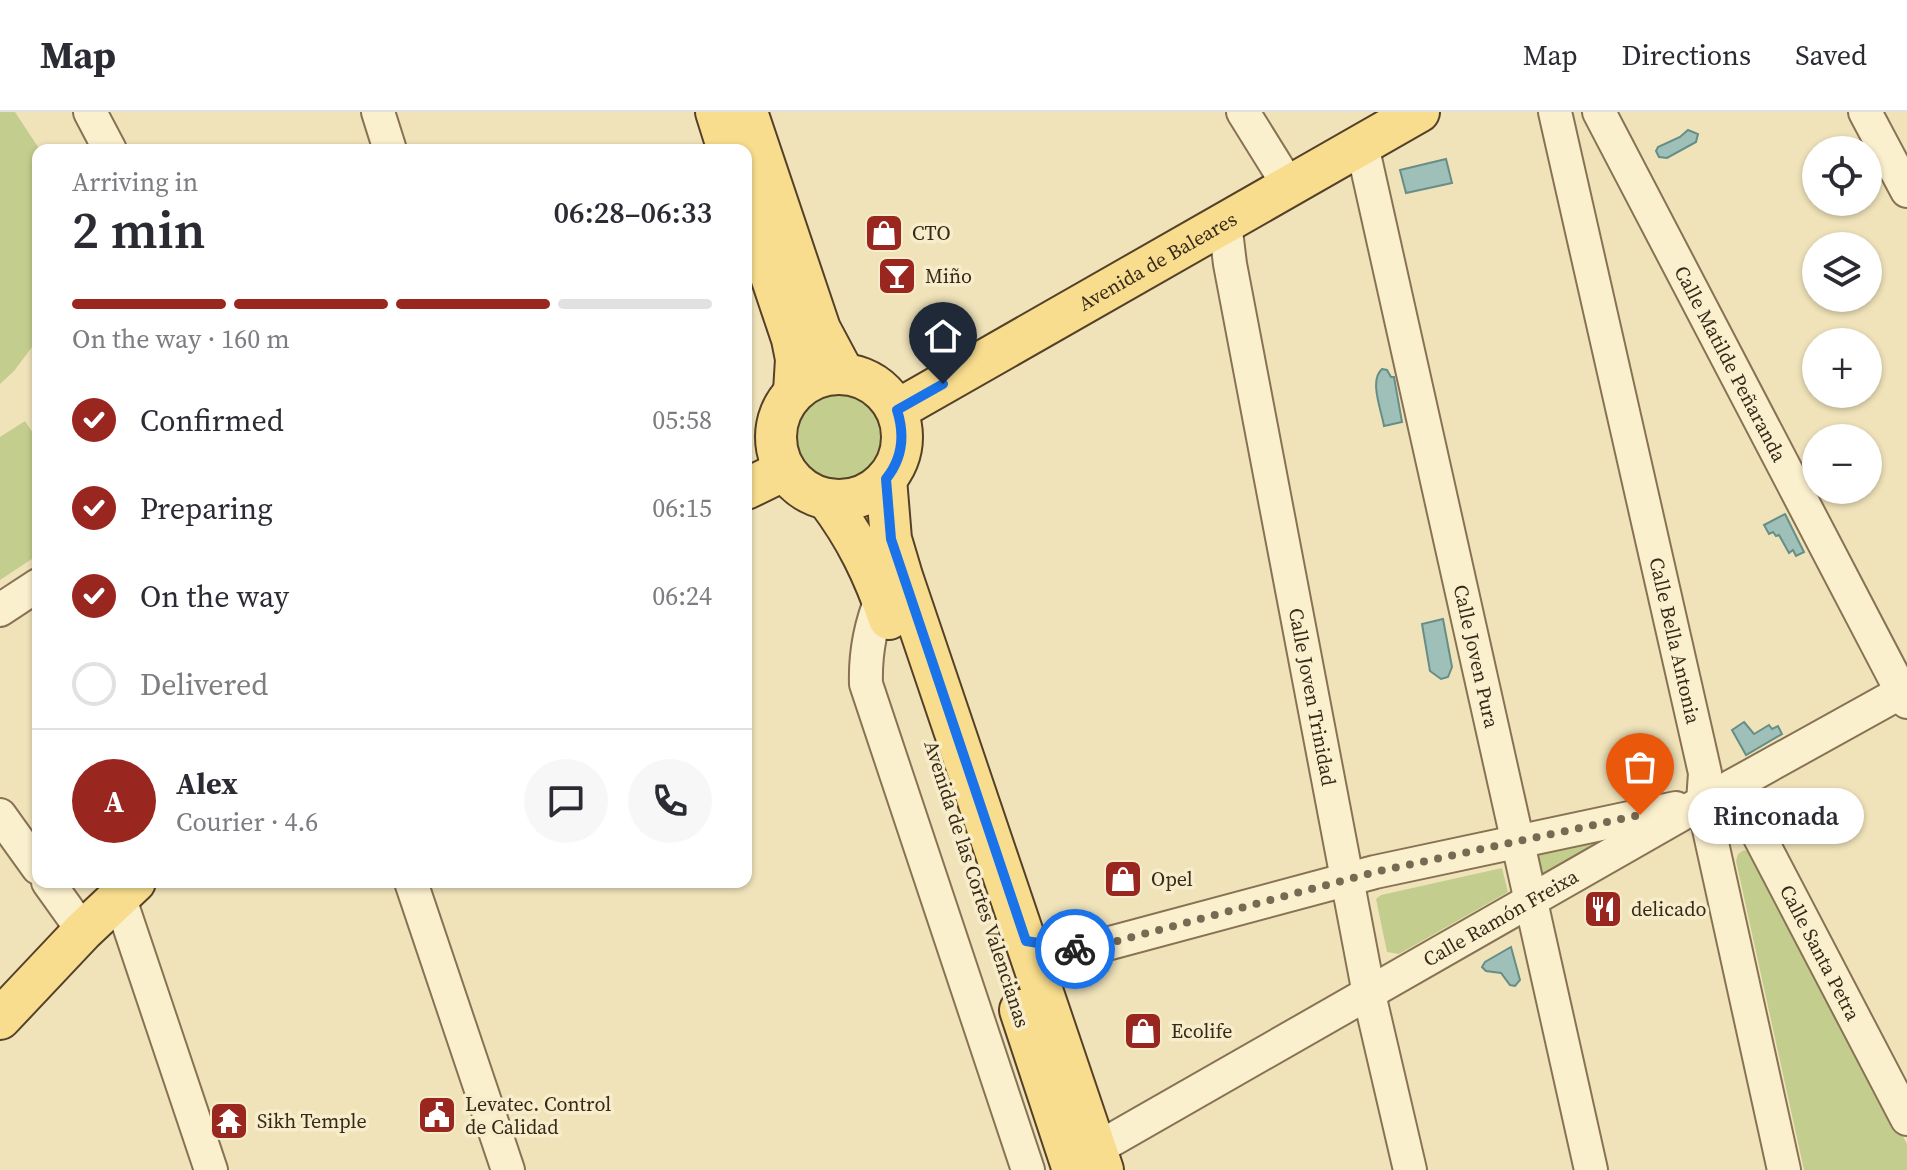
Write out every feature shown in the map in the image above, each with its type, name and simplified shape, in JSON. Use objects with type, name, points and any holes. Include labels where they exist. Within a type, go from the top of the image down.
[{"type":"main road","points":[[716,112],[726,144]]},
{"type":"main road","points":[[747,112],[820,329],[844,374]]},
{"type":"main road","name":"Avenida de Baleares","points":[[897,410],[1362,145],[1409,115]]},
{"type":"main road","points":[[752,220],[796,359],[794,392],[778,421],[778,454],[785,470],[803,489],[840,501],[865,495],[886,479],[894,469],[902,444],[902,431],[897,410],[879,388],[862,378],[844,374],[826,375],[794,392]]},
{"type":"main road","points":[[752,486],[785,470]]},
{"type":"main road","name":"Avenida de las Cortes Valencianas","points":[[886,479],[891,539],[902,576],[1026,941],[1091,1163]]},
{"type":"main road","name":"Avenida de las Cortes Valencianas","points":[[827,499],[861,550],[882,597],[1091,1163]]},
{"type":"main road","points":[[0,1019],[127,889]]},
{"type":"street","points":[[90,112],[107,144]]},
{"type":"street","points":[[378,112],[388,144]]},
{"type":"street","points":[[1243,112],[1289,186]]},
{"type":"street","name":"Calle Bella Antonia","points":[[1555,112],[1705,773],[1703,802],[1784,1170]]},
{"type":"street","name":"Calle Matilde Peñaranda","points":[[1599,112],[1905,694]]},
{"type":"street","points":[[1865,112],[1907,191]]},
{"type":"street","name":"Calle Joven Pura","points":[[1362,145],[1591,1170]]},
{"type":"street","name":"Calle Joven Trinidad","points":[[1225,223],[1232,279],[1346,879],[1410,1170]]},
{"type":"street","points":[[0,610],[32,589]]},
{"type":"street","name":"Avenida de las Cortes Valencianas","points":[[882,597],[870,629],[866,684],[1028,1170]]},
{"type":"street","name":"Calle Ramón Freixa","points":[[1091,1163],[1369,994],[1532,900],[1703,802],[1905,694]]},
{"type":"street","name":"Calle Santa Petra","points":[[1733,786],[1907,1119]]},
{"type":"street","points":[[1026,941],[1075,949],[1099,946],[1346,879],[1518,839],[1703,802]]},
{"type":"street","points":[[0,815],[32,860]]},
{"type":"street","points":[[52,888],[83,931]]},
{"type":"street","points":[[413,888],[508,1170]]},
{"type":"street","points":[[127,889],[211,1170]]},
{"type":"green space","points":[[0,112],[15,112],[36,144],[32,144],[32,347],[0,384]]},
{"type":"green space","points":[[839,391],[857,395],[871,405],[881,419],[885,437],[881,455],[871,469],[857,479],[839,483],[821,479],[807,469],[797,455],[793,437],[797,419],[807,405],[821,395]]},
{"type":"green space","points":[[25,421],[32,432],[32,559],[0,580],[0,437]]},
{"type":"green space","points":[[1628,831],[1543,878],[1538,862],[1540,853]]},
{"type":"green space","points":[[1744,850],[1754,854],[1907,1144],[1907,1170],[1804,1170],[1736,861],[1738,854]]},
{"type":"green space","points":[[1502,868],[1508,892],[1399,954],[1387,952],[1376,899],[1381,895]]},
{"type":"water","points":[[1688,130],[1698,134],[1696,142],[1667,158],[1659,157],[1658,147]]},
{"type":"water","points":[[1446,159],[1452,183],[1406,193],[1400,170]]},
{"type":"water","points":[[1382,369],[1394,377],[1402,422],[1384,426],[1376,387]]},
{"type":"water","points":[[1785,514],[1804,552],[1796,556],[1793,550],[1789,553],[1779,535],[1769,534],[1764,525]]},
{"type":"water","points":[[1443,619],[1452,667],[1448,677],[1441,679],[1430,671],[1422,624]]},
{"type":"water","points":[[1744,722],[1754,734],[1769,725],[1772,729],[1778,726],[1782,734],[1746,755],[1732,730]]},
{"type":"water","points":[[1511,947],[1520,980],[1515,986],[1510,985],[1501,973],[1486,971],[1482,967],[1485,962]]},
{"type":"way so far","points":[[1075,949],[1099,946],[1375,872],[1640,815]]},
{"type":"place","name":"CTO","points":[[884,233]]},
{"type":"place","name":"Miño","points":[[897,276]]},
{"type":"place","name":"Rinconada","points":[[1640,815]]},
{"type":"place","name":"Opel","points":[[1123,879]]},
{"type":"place","name":"delicado","points":[[1603,909]]},
{"type":"place","name":"Ecolife","points":[[1143,1031]]},
{"type":"place","name":"Levatec. Control de Calidad","points":[[437,1115]]},
{"type":"place","name":"Sikh Temple","points":[[229,1121]]},
{"type":"route","points":[[943,384],[897,410],[902,444],[894,469],[886,479],[891,539],[1026,941],[1075,949]]}]
